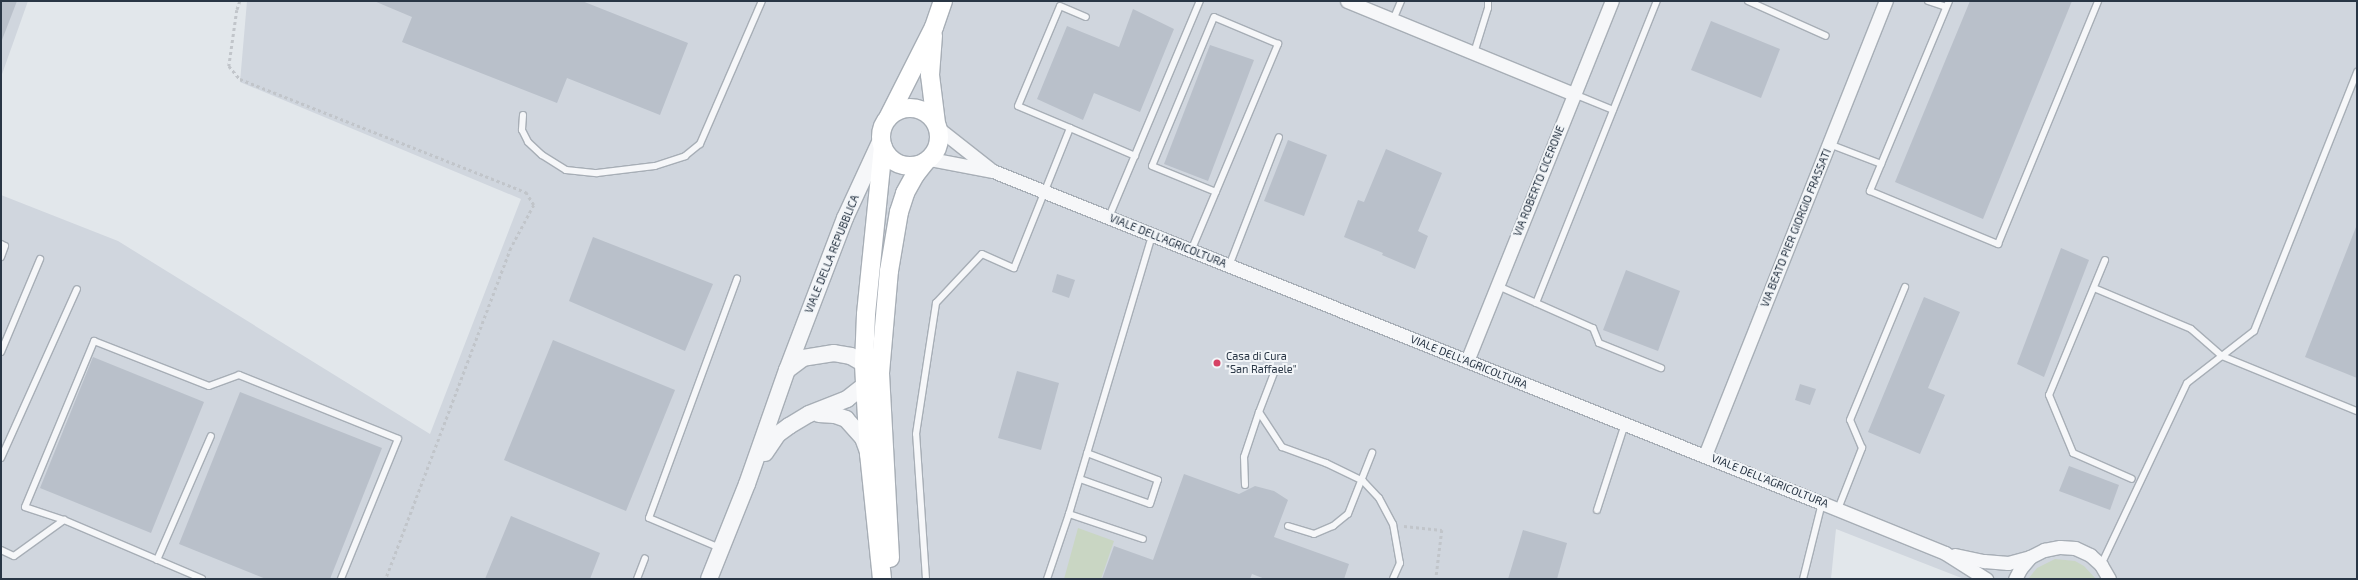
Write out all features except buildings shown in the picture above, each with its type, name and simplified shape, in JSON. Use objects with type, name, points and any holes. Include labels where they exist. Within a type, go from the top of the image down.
[{"type":"main road","points":[[882,579],[868,454],[864,364],[866,314],[884,125],[934,27],[943,1]]},
{"type":"main road","points":[[891,579],[880,373],[889,271],[899,212],[915,175],[928,161],[939,141],[930,74],[934,27]]},
{"type":"main road","points":[[888,118],[904,108],[913,108],[930,116],[937,126]]},
{"type":"main road","points":[[882,144],[890,158],[901,165],[918,166],[928,161]]},
{"type":"street","points":[[1347,1],[1574,94]]},
{"type":"street","name":"VIA ROBERTO CICERONE","points":[[1467,361],[1612,1]]},
{"type":"street","name":"VIA BEATO PIER GIORGIO FRASSATI","points":[[1705,454],[1886,1]]},
{"type":"street","name":"VIALE DELL'AGRICOLTURA","points":[[937,126],[993,171]]},
{"type":"street","name":"VIALE DELLA REPUBBLICA","points":[[709,579],[747,484],[787,370],[845,218],[882,144]]},
{"type":"street","name":"VIALE DELL'AGRICOLTURA","points":[[928,161],[993,171],[1625,424],[1705,454],[1945,553],[1986,579]]},
{"type":"street","points":[[787,370],[803,358],[834,353],[851,356],[880,373]]},
{"type":"street","name":"VIALE DELLA REPUBBLICA","points":[[747,484],[769,444],[778,434],[809,414],[833,406],[864,388],[880,373]]},
{"type":"street","points":[[809,414],[824,413],[846,419],[863,438],[868,454]]},
{"type":"street","name":"VIALE DELL'AGRICOLTURA","points":[[1945,553],[1984,561],[2008,563],[2030,557],[2052,548],[2075,548],[2090,555],[2101,565],[2109,579]]},
{"type":"street","points":[[2015,579],[2020,569],[2030,557]]},
{"type":"lane","points":[[523,115],[522,130],[528,142],[542,156],[566,170],[597,173],[655,166],[685,156],[700,144],[762,1]]},
{"type":"lane","points":[[1109,217],[1200,1]]},
{"type":"lane","points":[[1393,20],[1401,1]]},
{"type":"lane","points":[[1474,53],[1488,8],[1488,1]]},
{"type":"lane","points":[[1536,303],[1657,1]]},
{"type":"lane","points":[[1748,1],[1826,36]]},
{"type":"lane","points":[[1928,1],[1946,7]]},
{"type":"lane","points":[[1949,1],[1870,191],[1998,244],[2098,1]]},
{"type":"lane","points":[[1086,16],[1060,6],[1018,106],[1135,156]]},
{"type":"lane","points":[[1191,251],[1216,192],[1278,44],[1214,17],[1152,166],[1216,192]]},
{"type":"lane","points":[[2101,565],[2187,383],[2254,331],[2357,72]]},
{"type":"lane","points":[[1574,94],[1613,110]]},
{"type":"lane","points":[[926,579],[916,434],[936,303],[982,254],[1014,268],[1043,191],[1070,128]]},
{"type":"lane","points":[[1229,266],[1279,137]]},
{"type":"lane","points":[[1829,144],[1882,164]]},
{"type":"lane","points":[[1047,579],[1080,478],[1152,235]]},
{"type":"lane","points":[[1,244],[5,246],[1,257]]},
{"type":"lane","points":[[1,352],[40,259]]},
{"type":"lane","points":[[2105,260],[2049,396],[2073,453],[2132,479]]},
{"type":"lane","points":[[721,549],[649,518],[737,279]]},
{"type":"lane","points":[[1498,286],[1593,328],[1599,343],[1661,368]]},
{"type":"lane","points":[[1838,509],[1862,448],[1850,420],[1905,287]]},
{"type":"lane","points":[[2094,288],[2192,329],[2222,356],[2357,411]]},
{"type":"lane","points":[[1,458],[77,290]]},
{"type":"lane","points":[[202,579],[64,520],[25,507],[94,341],[209,386],[239,375],[398,439],[341,579]]},
{"type":"lane","points":[[1246,485],[1244,457],[1274,373]]},
{"type":"lane","points":[[1259,412],[1282,447],[1326,463],[1362,481],[1379,498],[1392,524],[1400,563],[1393,579]]},
{"type":"lane","points":[[1597,510],[1625,424]]},
{"type":"lane","points":[[157,560],[211,436]]},
{"type":"lane","points":[[1080,478],[1150,504],[1158,480],[1087,453]]},
{"type":"lane","points":[[1288,526],[1314,534],[1333,526],[1348,514],[1372,453]]},
{"type":"lane","points":[[1803,579],[1822,503]]},
{"type":"lane","points":[[1069,514],[1143,539]]},
{"type":"lane","points":[[1,550],[14,556],[64,520]]},
{"type":"lane","points":[[636,579],[645,558]]},
{"type":"path","points":[[240,1],[237,10],[229,66],[240,79],[526,192],[534,205],[512,248],[386,579]]},
{"type":"path","points":[[1392,524],[1442,530],[1436,579]]},
{"type":"shaded area","points":[[1,1],[28,1],[1,77]]},
{"type":"shaded area","points":[[247,1],[2357,1],[2357,579],[1964,579],[1836,529],[1831,579],[1,579],[1,195],[118,241],[430,434],[521,199],[240,82]]},
{"type":"green space","points":[[1078,528],[1114,541],[1101,579],[1064,579]]},
{"type":"green space","points":[[2055,559],[2075,561],[2084,566],[2096,579],[2028,579],[2037,568]]},
{"type":"place","name":"Casa di Cura \"San Raffaele\"","points":[[1217,363]]}]
